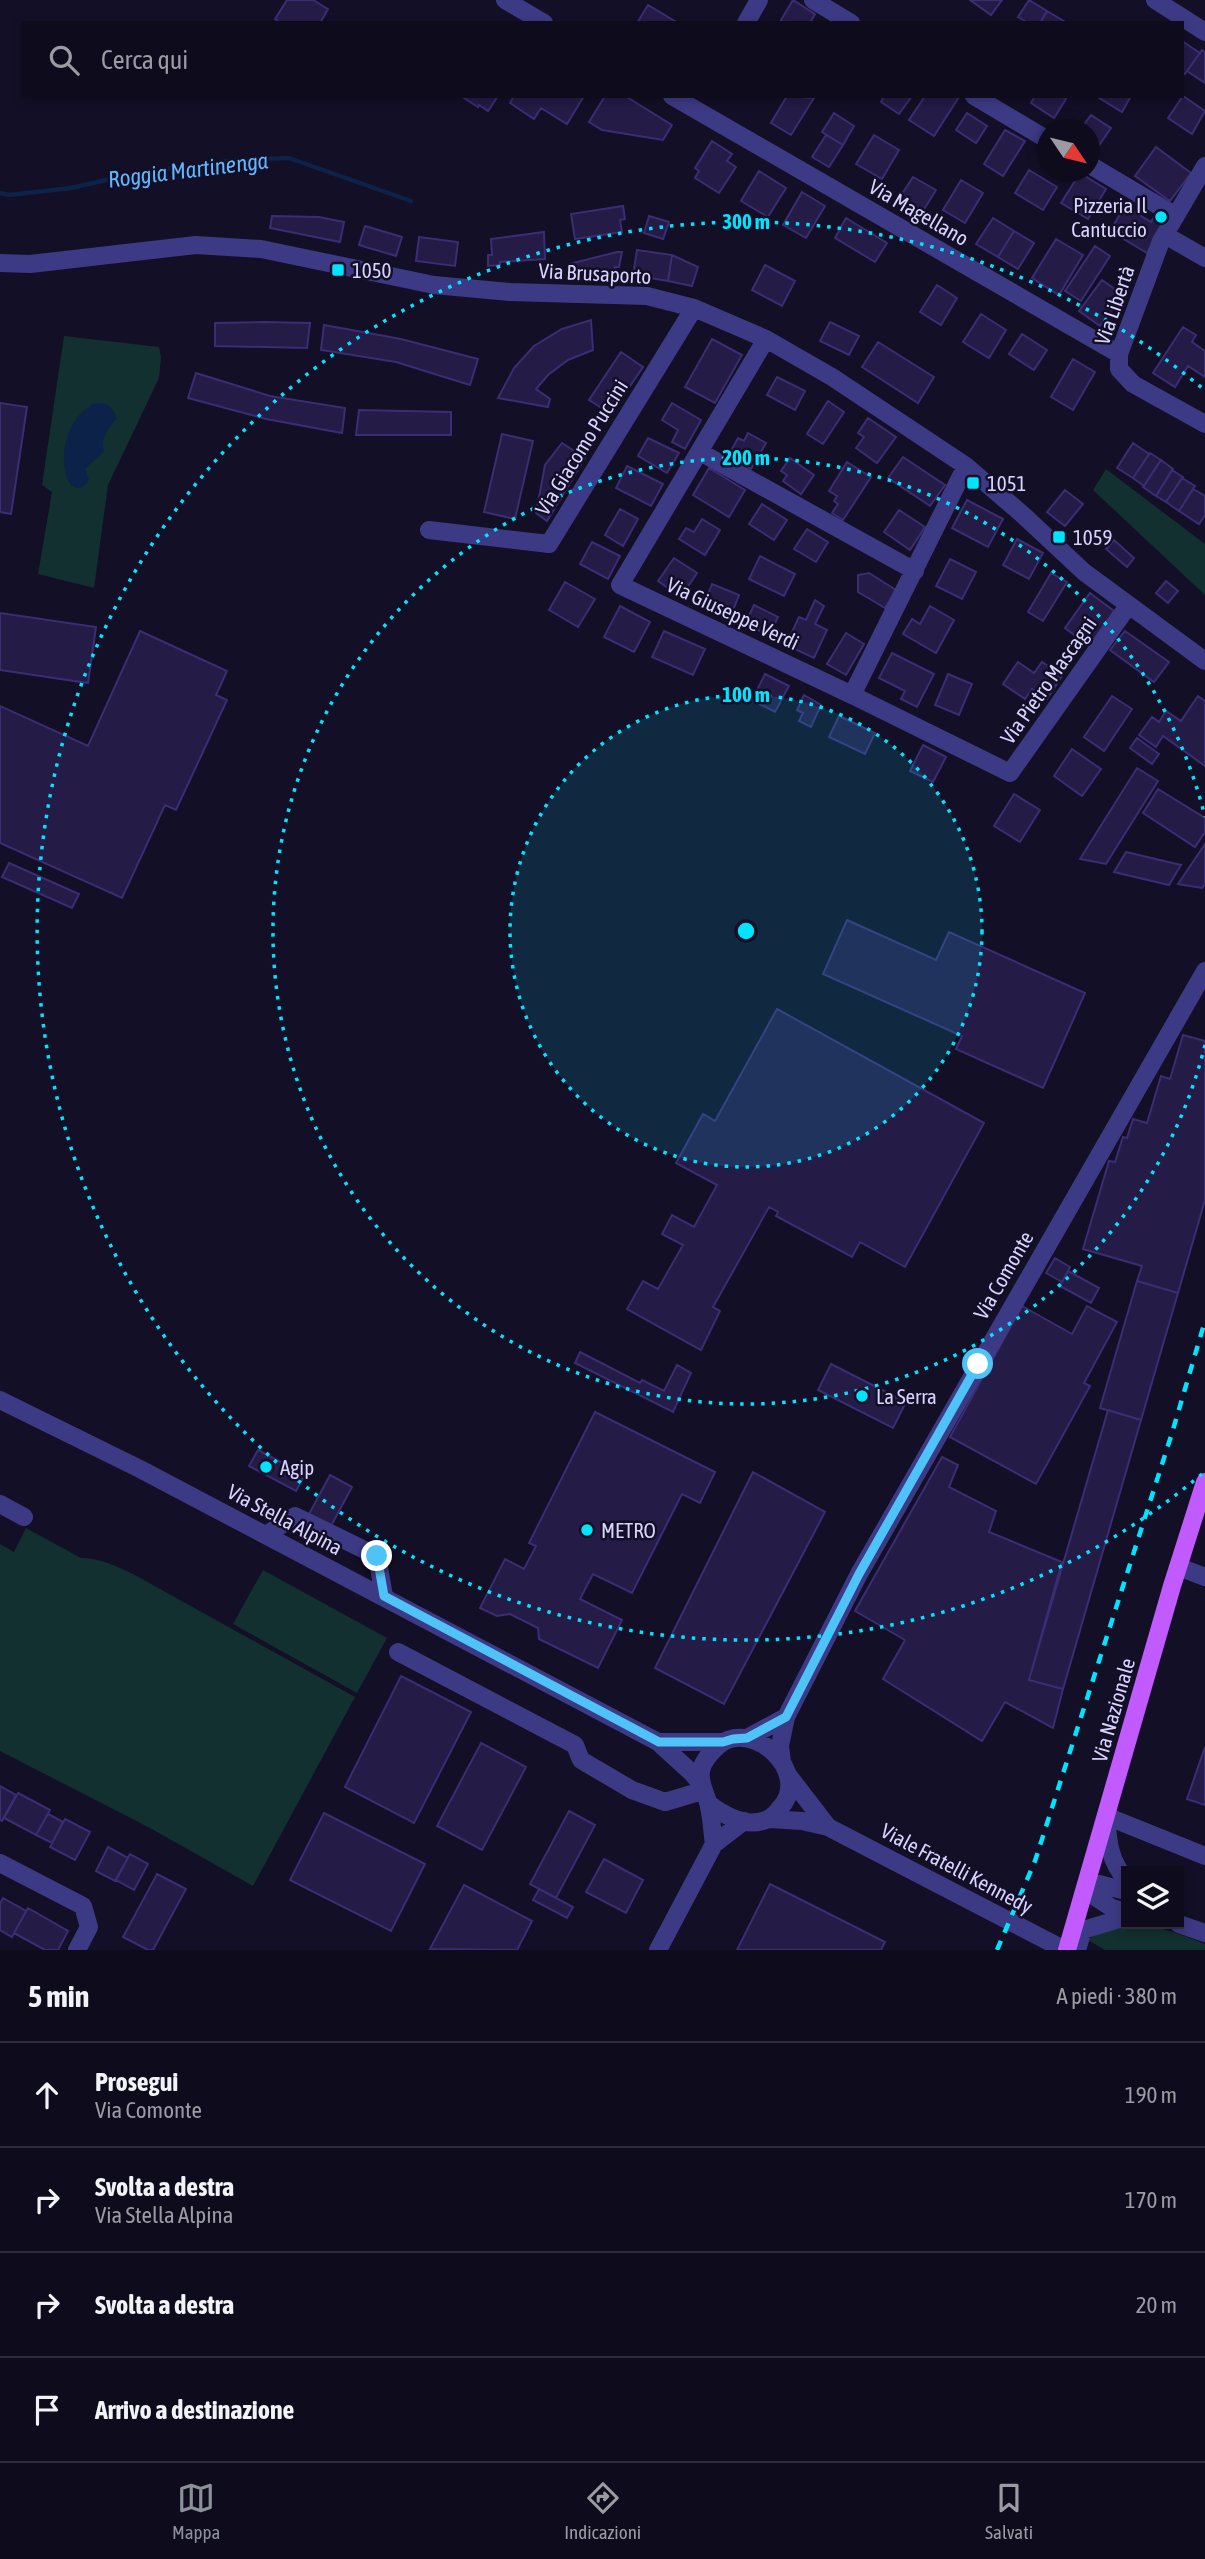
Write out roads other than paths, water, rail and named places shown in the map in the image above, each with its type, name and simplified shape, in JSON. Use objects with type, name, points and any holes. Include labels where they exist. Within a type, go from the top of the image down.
[{"type":"main road","name":"Via Nazionale","points":[[1066,1950],[1205,1482]]},
{"type":"street","points":[[505,0],[541,21]]},
{"type":"street","points":[[747,21],[759,0]]},
{"type":"street","points":[[813,0],[848,21]]},
{"type":"street","points":[[1155,0],[1205,32]]},
{"type":"street","name":"Via Magellano","points":[[680,98],[700,103],[1119,354]]},
{"type":"street","points":[[977,98],[1037,133]]},
{"type":"street","name":"Via Libertà","points":[[1205,166],[1165,235],[1119,354],[1119,369],[1133,384],[1205,424]]},
{"type":"street","points":[[1100,171],[1176,216]]},
{"type":"street","points":[[1165,235],[1205,258]]},
{"type":"street","name":"Via Brusaporto","points":[[0,262],[30,264],[196,245],[261,249],[433,285],[510,292],[647,296],[694,308],[766,340],[832,377],[966,466],[1084,572],[1205,661]]},
{"type":"street","name":"Via Giacomo Puccini","points":[[429,530],[549,544],[694,308]]},
{"type":"street","name":"Via Giuseppe Verdi","points":[[766,340],[620,585],[852,695]]},
{"type":"street","points":[[700,452],[915,571]]},
{"type":"street","points":[[852,695],[966,466]]},
{"type":"street","name":"Via Pietro Mascagni","points":[[852,695],[1010,773],[1128,606]]},
{"type":"street","name":"Via Comonte","points":[[785,1768],[780,1746],[786,1717],[859,1574],[1205,971]]},
{"type":"street","name":"Via Stella Alpina","points":[[0,1399],[384,1596],[659,1742],[692,1773],[704,1793]]},
{"type":"street","points":[[0,1504],[24,1517]]},
{"type":"street","points":[[266,1535],[295,1516],[377,1556],[384,1596]]},
{"type":"street","points":[[1178,1567],[1205,1577]]},
{"type":"street","points":[[398,1652],[575,1745],[581,1760],[632,1790],[665,1802],[704,1793]]},
{"type":"street","points":[[714,1844],[701,1773],[703,1764],[723,1742],[747,1738],[786,1717]]},
{"type":"street","points":[[704,1793],[723,1814],[744,1821],[769,1819],[785,1803],[789,1791],[785,1768],[773,1751],[747,1738]]},
{"type":"street","name":"Via Stella Alpina","points":[[659,1742],[723,1742]]},
{"type":"street","name":"Viale Fratelli Kennedy","points":[[785,1768],[828,1827]]},
{"type":"street","points":[[1121,1873],[1109,1850],[1106,1816],[1205,1856]]},
{"type":"street","name":"Viale Fratelli Kennedy","points":[[769,1819],[802,1821],[828,1827],[1066,1950]]},
{"type":"street","points":[[658,1950],[714,1844],[744,1821]]},
{"type":"street","points":[[0,1863],[83,1906],[89,1927],[77,1950]]},
{"type":"street","points":[[1085,1890],[1099,1884],[1121,1890]]},
{"type":"street","points":[[1085,1890],[1121,1912]]},
{"type":"street","points":[[1077,1950],[1083,1930],[1121,1916]]},
{"type":"street","points":[[1184,1926],[1205,1933]]},
{"type":"water","points":[[94,403],[109,406],[117,419],[106,434],[104,452],[85,469],[89,480],[80,488],[72,486],[67,478],[65,448],[69,431],[79,415]]},
{"type":"waterway","name":"Roggia Martinenga","points":[[0,193],[9,195],[71,188],[137,173],[235,160],[289,158],[411,201]]},
{"type":"railway","points":[[997,1950],[1035,1861],[1172,1433],[1205,1321]]},
{"type":"place","name":"Pizzeria Il Cantuccio","points":[[1161,217]]},
{"type":"place","name":"1050","points":[[338,270]]},
{"type":"place","name":"1051","points":[[973,483]]},
{"type":"place","name":"1059","points":[[1059,537]]},
{"type":"place","name":"La Serra","points":[[862,1396]]},
{"type":"place","name":"Agip","points":[[266,1467]]},
{"type":"place","name":"METRO","points":[[587,1530]]}]
